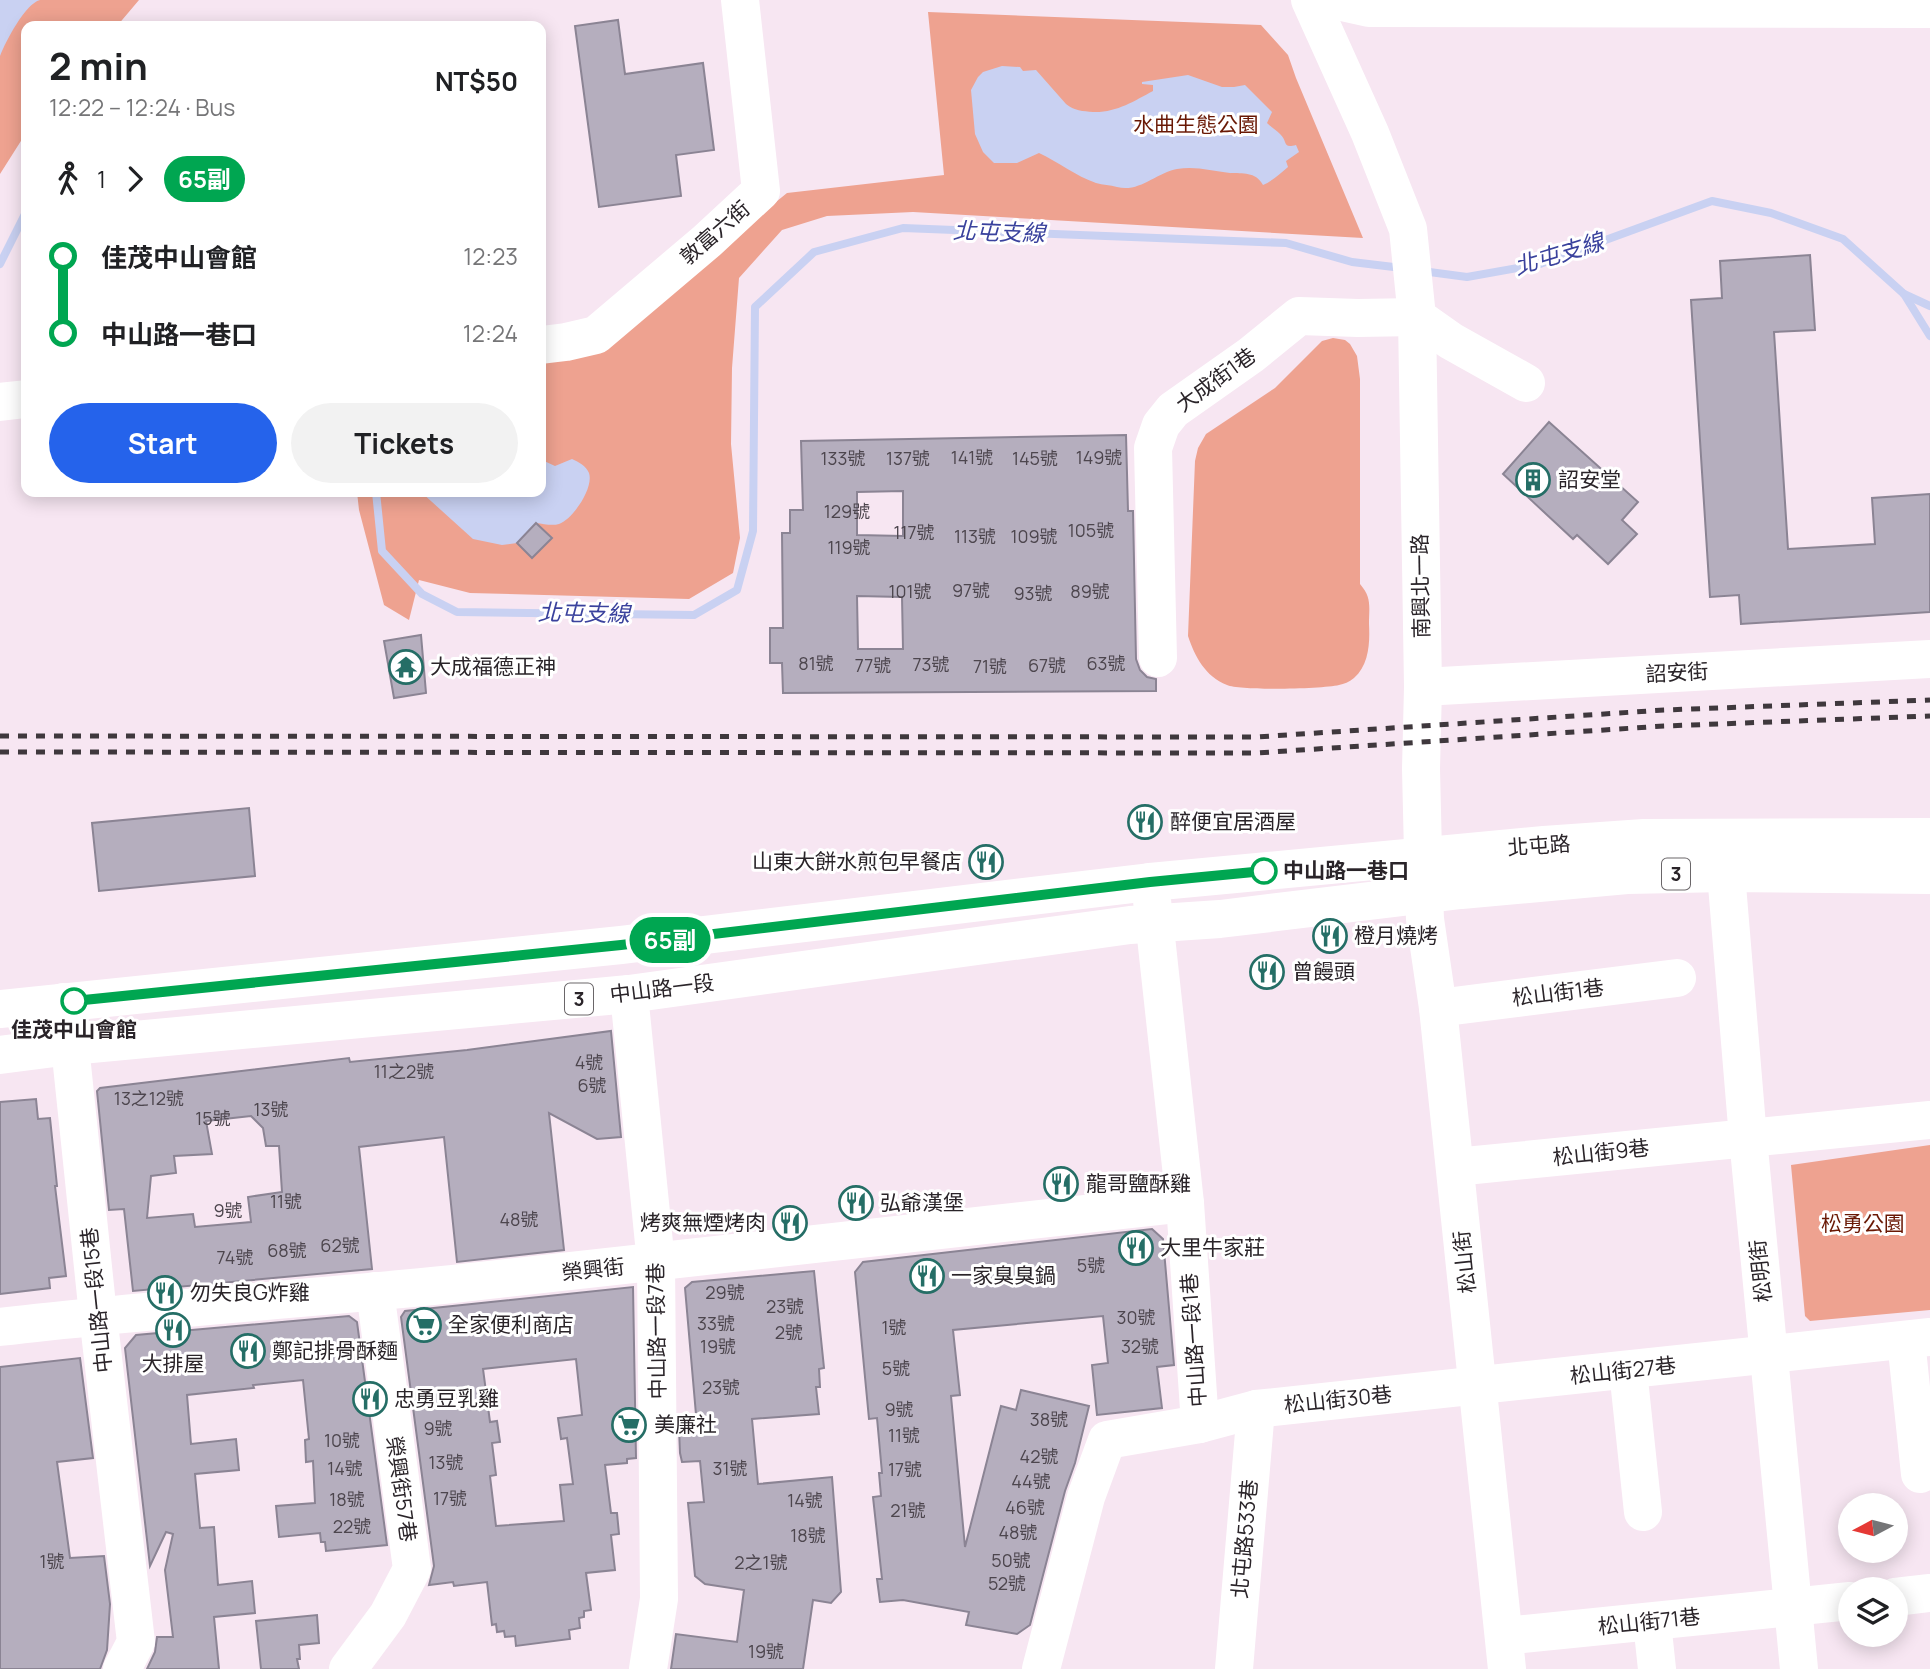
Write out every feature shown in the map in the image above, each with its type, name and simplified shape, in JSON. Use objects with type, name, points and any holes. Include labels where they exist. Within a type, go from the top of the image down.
[{"type":"street","name":"敦富六街","points":[[546,344],[596,335],[707,241],[761,191],[740,0]]},
{"type":"street","name":"南興北一路","points":[[1310,0],[1370,133],[1408,229],[1416,317],[1423,687],[1423,856]]},
{"type":"street","points":[[1333,0],[1369,8],[1628,5],[1930,9]]},
{"type":"street","name":"大成街1巷","points":[[1158,658],[1153,448],[1161,425],[1173,410],[1251,355],[1299,316],[1416,317]]},
{"type":"street","points":[[1416,317],[1451,341],[1526,383]]},
{"type":"street","points":[[0,402],[21,400]]},
{"type":"street","name":"詔安街","points":[[1423,687],[1930,659]]},
{"type":"street","name":"北屯路","points":[[1150,882],[1644,838],[1930,837]]},
{"type":"street","name":"松山街","points":[[1423,856],[1425,919],[1438,1008],[1506,1653]]},
{"type":"street","name":"松明街","points":[[1726,873],[1748,1138],[1799,1669]]},
{"type":"street","name":"北屯路","points":[[1156,922],[1220,919],[1627,875],[1930,875]]},
{"type":"street","name":"中山路一段1巷","points":[[1041,1669],[1086,1497],[1107,1440],[1200,1424],[1185,1203],[1150,882]]},
{"type":"street","name":"3","points":[[0,1009],[621,945],[1150,882]]},
{"type":"street","name":"中山路一段","points":[[0,1055],[70,1046],[629,995],[1156,922]]},
{"type":"street","name":"松山街1巷","points":[[1438,1008],[1678,978]]},
{"type":"street","name":"中山路一段7巷","points":[[629,995],[656,1263],[659,1599],[648,1669]]},
{"type":"street","name":"中山路一段15巷","points":[[63,1002],[136,1642],[122,1669]]},
{"type":"street","name":"松山街9巷","points":[[1455,1167],[1930,1120]]},
{"type":"street","name":"榮興街","points":[[0,1327],[98,1315],[375,1292],[656,1263],[1185,1203]]},
{"type":"street","name":"榮興街57巷","points":[[348,1669],[388,1615],[412,1569],[375,1292]]},
{"type":"street","points":[[1918,1338],[1920,1474]]},
{"type":"street","name":"松山街27巷","points":[[1478,1386],[1918,1338]]},
{"type":"street","points":[[1628,1370],[1643,1512]]},
{"type":"street","name":"松山街30巷","points":[[1200,1424],[1256,1409],[1478,1386]]},
{"type":"street","name":"北屯路533巷","points":[[1234,1669],[1256,1409]]},
{"type":"street","points":[[1908,1596],[1930,1593]]},
{"type":"street","name":"松山街71巷","points":[[1506,1653],[1652,1622],[1838,1602]]},
{"type":"street","points":[[1652,1622],[1657,1669]]},
{"type":"green space","points":[[0,0],[139,0],[121,21],[21,21],[21,141],[0,174]]},
{"type":"green space","name":"水曲生態公園","points":[[928,12],[1261,25],[1288,55],[1363,238],[913,212],[827,216],[782,230],[739,278],[732,368],[731,444],[740,538],[733,573],[689,599],[470,593],[419,580],[409,620],[384,605],[358,497],[546,497],[546,359],[585,356],[787,193],[944,175]]},
{"type":"green space","points":[[1333,338],[1345,340],[1350,344],[1357,356],[1360,379],[1360,584],[1368,598],[1369,607],[1366,660],[1354,678],[1339,685],[1282,689],[1227,685],[1213,677],[1202,665],[1188,636],[1195,461],[1198,448],[1206,434],[1275,388],[1322,341]]},
{"type":"green space","name":"松勇公園","points":[[1930,1145],[1930,1310],[1810,1321],[1805,1316],[1791,1165]]},
{"type":"water","points":[[0,0],[40,0],[22,16],[0,56]]},
{"type":"water","points":[[1002,66],[1020,67],[1023,71],[1036,70],[1066,104],[1093,112],[1117,108],[1153,91],[1153,85],[1142,82],[1188,75],[1222,87],[1245,85],[1272,112],[1267,123],[1287,145],[1296,145],[1299,152],[1286,161],[1288,167],[1263,185],[1256,177],[1248,174],[1184,168],[1125,188],[1089,180],[1039,153],[1017,163],[994,163],[983,152],[975,134],[971,90],[983,72]]},
{"type":"water","points":[[572,459],[589,473],[588,487],[581,502],[565,521],[554,525],[536,523],[517,543],[502,545],[473,539],[427,497],[546,497],[546,462],[555,466]]},
{"type":"building","points":[[618,20],[625,74],[703,63],[714,150],[676,155],[681,196],[599,207],[575,26]]},
{"type":"building","points":[[1810,255],[1815,330],[1774,332],[1788,549],[1875,544],[1872,498],[1930,494],[1930,612],[1741,624],[1739,595],[1710,597],[1691,300],[1722,298],[1720,261]]},
{"type":"building","points":[[1549,422],[1638,502],[1622,520],[1637,534],[1608,564],[1577,535],[1573,539],[1503,474]]},
{"type":"building","points":[[1126,435],[1128,511],[1133,511],[1136,659],[1140,670],[1147,677],[1156,679],[1156,691],[783,693],[782,663],[770,663],[770,628],[783,628],[782,533],[790,533],[790,510],[803,510],[801,441]],"holes":[[[903,491],[903,536],[857,535],[857,492]],[[857,596],[902,597],[903,649],[858,649]]]},
{"type":"building","points":[[536,523],[552,538],[532,558],[517,543]]},
{"type":"building","name":"大成福德正神","points":[[421,635],[426,693],[394,698],[384,641]]},
{"type":"building","points":[[249,808],[255,876],[99,891],[92,823]]},
{"type":"building","points":[[611,1031],[621,1137],[597,1139],[549,1113],[564,1250],[457,1262],[444,1137],[359,1147],[372,1269],[133,1291],[124,1209],[109,1210],[97,1091],[100,1088],[349,1058],[350,1062]],"holes":[[[251,1116],[263,1128],[266,1146],[279,1146],[282,1192],[248,1197],[251,1222],[195,1227],[193,1214],[147,1218],[151,1176],[176,1173],[174,1156],[212,1154],[206,1121]]]},
{"type":"building","points":[[36,1099],[38,1119],[50,1118],[66,1276],[49,1278],[50,1288],[0,1294],[0,1102]]},
{"type":"building","points":[[1152,1229],[1163,1239],[1174,1365],[1157,1367],[1162,1408],[1097,1415],[1092,1365],[1108,1363],[1103,1316],[953,1330],[960,1395],[951,1396],[965,1547],[1001,1406],[1016,1410],[1021,1390],[1089,1406],[1030,1625],[1017,1634],[966,1625],[969,1612],[903,1600],[880,1602],[877,1579],[882,1579],[873,1497],[881,1496],[879,1473],[882,1473],[877,1418],[869,1419],[855,1272],[863,1262]]},
{"type":"building","points":[[814,1271],[824,1368],[819,1369],[820,1387],[816,1387],[819,1414],[752,1419],[758,1484],[832,1477],[841,1592],[831,1603],[813,1600],[803,1669],[671,1669],[676,1634],[737,1642],[744,1590],[705,1584],[695,1576],[688,1503],[704,1502],[700,1461],[682,1462],[680,1453],[679,1428],[697,1426],[685,1288],[692,1282]]},
{"type":"building","points":[[633,1287],[636,1458],[627,1459],[627,1463],[605,1465],[611,1513],[617,1513],[619,1534],[611,1535],[615,1570],[586,1573],[591,1610],[584,1611],[584,1617],[579,1618],[580,1628],[569,1630],[570,1639],[516,1646],[515,1636],[505,1637],[504,1631],[497,1632],[496,1624],[492,1625],[487,1582],[454,1586],[453,1582],[429,1585],[434,1566],[401,1317],[405,1311]],"holes":[[[576,1359],[582,1415],[558,1418],[561,1439],[567,1438],[573,1484],[560,1485],[564,1521],[496,1526],[490,1476],[496,1475],[492,1443],[500,1442],[497,1421],[490,1422],[483,1369]]]},
{"type":"building","points":[[349,1316],[357,1322],[387,1545],[326,1551],[320,1533],[279,1537],[276,1506],[315,1503],[313,1461],[306,1462],[305,1440],[309,1439],[303,1380],[187,1395],[191,1444],[236,1439],[239,1470],[195,1474],[200,1528],[214,1527],[218,1585],[252,1581],[255,1613],[214,1617],[219,1669],[147,1669],[155,1652],[157,1637],[173,1637],[165,1570],[173,1534],[166,1532],[150,1566],[125,1348],[136,1335]]},
{"type":"building","points":[[80,1358],[93,1458],[57,1462],[70,1558],[104,1556],[110,1604],[107,1650],[100,1669],[0,1669],[0,1367]]},
{"type":"building","points":[[317,1615],[319,1643],[299,1645],[299,1669],[261,1669],[256,1621]]},
{"type":"waterway","name":"北屯支線","points":[[1422,271],[1467,277],[1540,264],[1712,201],[1771,213],[1843,239],[1904,294],[1930,336]]},
{"type":"waterway","name":"北屯支線","points":[[0,264],[21,222]]},
{"type":"waterway","name":"北屯支線","points":[[377,497],[382,551],[422,594],[457,612],[694,615],[737,590],[753,531],[755,307],[814,252],[903,228],[1286,243],[1352,262],[1402,268]]},
{"type":"waterway","points":[[1904,294],[1930,306]]},
{"type":"railway","points":[[0,736],[1256,737],[1664,710],[1930,700]]},
{"type":"railway","points":[[0,752],[1256,753],[1664,726],[1930,716]]},
{"type":"bus line","name":"65副","points":[[74,1001],[621,945],[1150,882],[1264,871]]},
{"type":"place","name":"詔安堂","points":[[1533,480]]},
{"type":"place","name":"大成福德正神","points":[[406,667]]},
{"type":"place","name":"醉便宜居酒屋","points":[[1145,822]]},
{"type":"place","name":"山東大餅水煎包早餐店","points":[[986,862]]},
{"type":"place","name":"中山路一巷口","points":[[1264,871]]},
{"type":"place","name":"橙月燒烤","points":[[1330,936]]},
{"type":"place","name":"曾饅頭","points":[[1267,972]]},
{"type":"place","name":"佳茂中山會館","points":[[74,1001]]},
{"type":"place","name":"龍哥鹽酥雞","points":[[1061,1184]]},
{"type":"place","name":"弘爺漢堡","points":[[856,1203]]},
{"type":"place","name":"烤爽無煙烤肉","points":[[790,1223]]},
{"type":"place","name":"大里牛家莊","points":[[1136,1248]]},
{"type":"place","name":"一家臭臭鍋","points":[[927,1276]]},
{"type":"place","name":"勿失良G炸雞","points":[[165,1293]]},
{"type":"place","name":"全家便利商店","points":[[424,1325]]},
{"type":"place","name":"大排屋","points":[[173,1330]]},
{"type":"place","name":"鄭記排骨酥麵","points":[[248,1351]]},
{"type":"place","name":"忠勇豆乳雞","points":[[370,1399]]},
{"type":"place","name":"美廉社","points":[[629,1425]]}]
